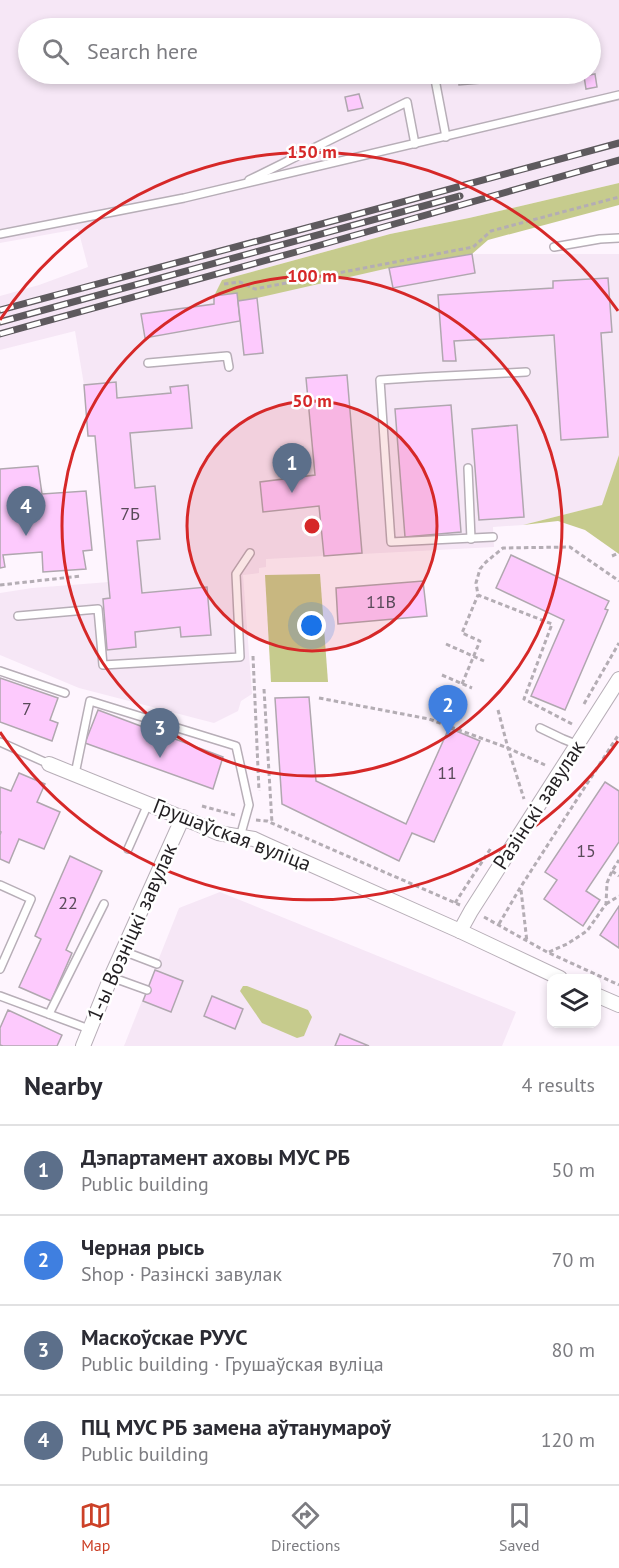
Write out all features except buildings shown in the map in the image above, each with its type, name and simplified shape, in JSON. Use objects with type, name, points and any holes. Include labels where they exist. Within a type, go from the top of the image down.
[{"type":"street","name":"Разінскі завулак","points":[[460,931],[619,679]]},
{"type":"street","name":"Грушаўская вуліца","points":[[49,764],[218,833],[254,839],[551,974]]},
{"type":"street","name":"1-ы Возніцкі завулак","points":[[83,1046],[111,977],[183,817]]},
{"type":"street","points":[[601,998],[619,1005]]},
{"type":"lane","points":[[436,84],[446,137]]},
{"type":"lane","points":[[0,234],[184,198],[619,95]]},
{"type":"lane","points":[[237,186],[407,102],[415,144]]},
{"type":"lane","points":[[554,247],[619,238]]},
{"type":"lane","points":[[148,363],[227,356],[229,367]]},
{"type":"lane","points":[[493,537],[391,542],[380,380],[526,372]]},
{"type":"lane","points":[[468,468],[471,539]]},
{"type":"lane","points":[[18,616],[98,609],[103,665],[240,657],[236,574],[250,553]]},
{"type":"lane","points":[[0,671],[65,693]]},
{"type":"lane","points":[[75,774],[90,701],[236,746],[249,805],[240,837]]},
{"type":"lane","points":[[540,728],[578,745]]},
{"type":"lane","name":"Грушаўская вуліца","points":[[0,742],[49,764]]},
{"type":"lane","points":[[128,849],[148,804]]},
{"type":"lane","points":[[0,885],[31,899],[0,969]]},
{"type":"lane","points":[[50,1014],[104,904]]},
{"type":"lane","points":[[123,951],[157,964]]},
{"type":"lane","points":[[111,977],[147,990]]},
{"type":"lane","points":[[0,996],[90,1029]]},
{"type":"path","points":[[224,284],[240,282],[255,288],[473,247],[491,231],[619,197]]},
{"type":"path","points":[[462,684],[480,641],[462,633],[478,595],[476,584],[480,569],[503,548],[570,547],[619,581]]},
{"type":"path","points":[[612,556],[619,552]]},
{"type":"path","points":[[0,585],[81,576]]},
{"type":"path","points":[[478,595],[552,624],[524,699],[572,724]]},
{"type":"path","points":[[446,644],[484,661]]},
{"type":"path","points":[[253,656],[259,797]]},
{"type":"path","points":[[442,675],[472,688]]},
{"type":"path","points":[[264,689],[272,823]]},
{"type":"path","points":[[319,698],[429,719],[508,748],[545,765]]},
{"type":"path","points":[[498,710],[524,799]]},
{"type":"path","points":[[499,924],[520,888],[617,741],[619,734]]},
{"type":"path","points":[[267,821],[455,903],[499,924],[528,942],[619,985]]},
{"type":"path","points":[[606,904],[607,882],[619,860]]},
{"type":"path","points":[[612,871],[619,876]]},
{"type":"path","points":[[520,888],[528,942]]},
{"type":"path","points":[[548,952],[567,944],[587,931],[606,904],[619,896]]},
{"type":"shaded area","points":[[0,0],[619,0],[619,183],[390,234],[222,280],[215,296],[472,254],[619,254],[619,455],[603,505],[523,525],[493,527],[494,547],[266,559],[266,567],[259,568],[259,573],[243,575],[252,694],[241,701],[238,711],[214,723],[79,688],[0,655],[0,593],[109,582],[95,436],[88,436],[84,385],[75,331],[0,350],[0,296],[88,267],[78,229],[0,243]]},
{"type":"shaded area","points":[[220,892],[516,1012],[502,1046],[124,1046],[179,908]]},
{"type":"green space","points":[[619,183],[619,205],[488,240],[472,254],[389,268],[257,298],[238,301],[236,293],[214,296],[222,280],[390,234]]},
{"type":"green space","points":[[619,455],[619,554],[585,530],[558,521],[523,525],[602,505]]},
{"type":"green space","points":[[320,574],[328,682],[271,682],[265,575]]},
{"type":"green space","points":[[243,986],[308,1010],[312,1017],[304,1036],[297,1038],[262,1023],[240,991]]},
{"type":"railway","points":[[0,310],[619,143]]},
{"type":"railway","points":[[0,334],[619,160]]},
{"type":"railway","points":[[0,322],[460,196]]},
{"type":"place","name":"Дэпартамент аховы МУС РБ","points":[[292,493]]},
{"type":"place","name":"ПЦ МУС РБ замена аўтанумароў","points":[[26,536]]},
{"type":"place","name":"Черная рысь","points":[[448,735]]},
{"type":"place","name":"Маскоўскае РУУС","points":[[160,758]]}]
